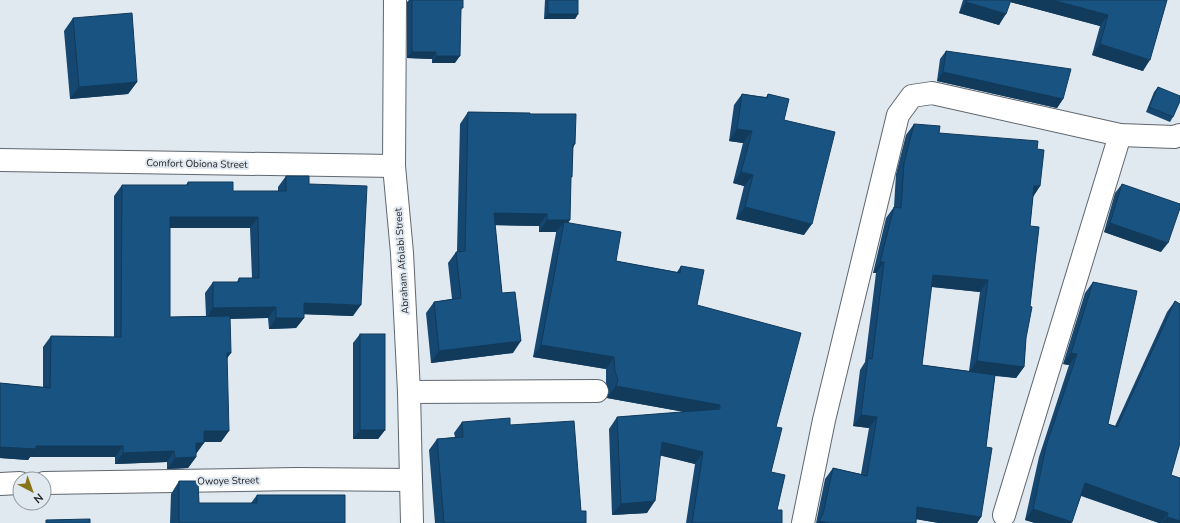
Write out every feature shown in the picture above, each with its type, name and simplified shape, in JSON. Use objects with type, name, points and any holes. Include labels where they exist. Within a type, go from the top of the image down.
[{"type":"street","name":"Abraham Afolabi Street","points":[[395,0],[394,166],[402,253],[409,392],[412,523]]},
{"type":"street","points":[[803,523],[824,420],[898,115],[912,96],[932,93],[1120,135],[1174,137],[1180,135]]},
{"type":"street","points":[[1004,515],[1120,135]]},
{"type":"street","name":"Comfort Obiona Street","points":[[0,160],[394,166]]},
{"type":"street","points":[[409,392],[597,391]]},
{"type":"street","name":"Owoye Street","points":[[52,483],[297,479],[411,480]]},
{"type":"street","points":[[0,484],[12,483]]},
{"type":"building","points":[[412,0],[463,0],[463,8],[461,8],[460,56],[436,56],[436,52],[412,52]]},
{"type":"building","points":[[548,0],[578,0],[578,14],[548,14]]},
{"type":"building","points":[[967,0],[1011,0],[1006,14],[966,2]]},
{"type":"building","points":[[1052,0],[1167,0],[1150,60],[1100,44],[1108,15]]},
{"type":"building","points":[[132,13],[137,82],[79,87],[73,18]]},
{"type":"building","points":[[946,51],[1071,69],[1063,99],[943,72]]},
{"type":"building","points":[[1158,87],[1180,96],[1180,101],[1173,117],[1149,107]]},
{"type":"building","points":[[742,94],[767,98],[768,94],[789,99],[784,120],[835,132],[812,224],[745,207],[753,175],[741,172],[752,131],[737,129]]},
{"type":"building","points":[[468,112],[576,114],[575,144],[573,144],[571,177],[570,220],[547,220],[547,214],[494,213],[502,293],[515,292],[521,341],[439,351],[434,302],[461,298],[456,252],[465,251]]},
{"type":"building","points":[[914,124],[940,126],[939,133],[1038,141],[1037,149],[1044,150],[1040,186],[1034,186],[1030,226],[1039,227],[1030,306],[1032,307],[1026,338],[1024,367],[977,361],[988,280],[933,275],[922,365],[995,375],[986,447],[992,448],[981,517],[917,507],[916,523],[830,523],[819,521],[823,514],[833,468],[867,476],[877,417],[861,415],[868,358],[872,359],[884,262],[880,262],[894,207],[901,208],[904,163]]},
{"type":"building","points":[[286,176],[309,176],[309,184],[367,186],[361,305],[304,303],[304,318],[276,318],[276,307],[213,308],[213,282],[239,282],[239,278],[259,278],[258,217],[170,217],[170,317],[230,316],[231,353],[227,353],[229,431],[204,431],[204,443],[196,443],[196,457],[175,458],[174,451],[123,453],[123,446],[36,446],[36,449],[0,447],[0,383],[50,388],[51,336],[121,337],[122,185],[188,185],[188,182],[233,182],[233,191],[286,191]]},
{"type":"building","points":[[1122,184],[1180,204],[1168,243],[1110,223]]},
{"type":"building","points":[[564,222],[621,232],[616,261],[680,273],[681,266],[704,270],[697,305],[801,333],[776,427],[782,428],[771,472],[785,475],[777,510],[782,510],[782,523],[692,523],[703,452],[662,442],[655,501],[621,504],[617,417],[720,409],[720,405],[616,386],[618,379],[615,372],[614,357],[541,345]]},
{"type":"building","points":[[1093,282],[1137,291],[1108,424],[1117,427],[1175,301],[1180,304],[1180,443],[1171,475],[1180,478],[1180,521],[1167,517],[1168,513],[1085,483],[1072,522],[1033,509],[1046,446],[1077,354],[1071,353]]},
{"type":"building","points":[[360,334],[385,334],[385,430],[360,430]]},
{"type":"building","points":[[510,418],[510,425],[574,421],[581,511],[586,511],[586,523],[444,523],[437,439],[463,437],[462,422]]},
{"type":"building","points":[[179,481],[198,481],[199,503],[257,503],[257,495],[345,495],[345,523],[179,523]]},
{"type":"building","points":[[90,519],[90,523],[46,523],[46,520]]}]
